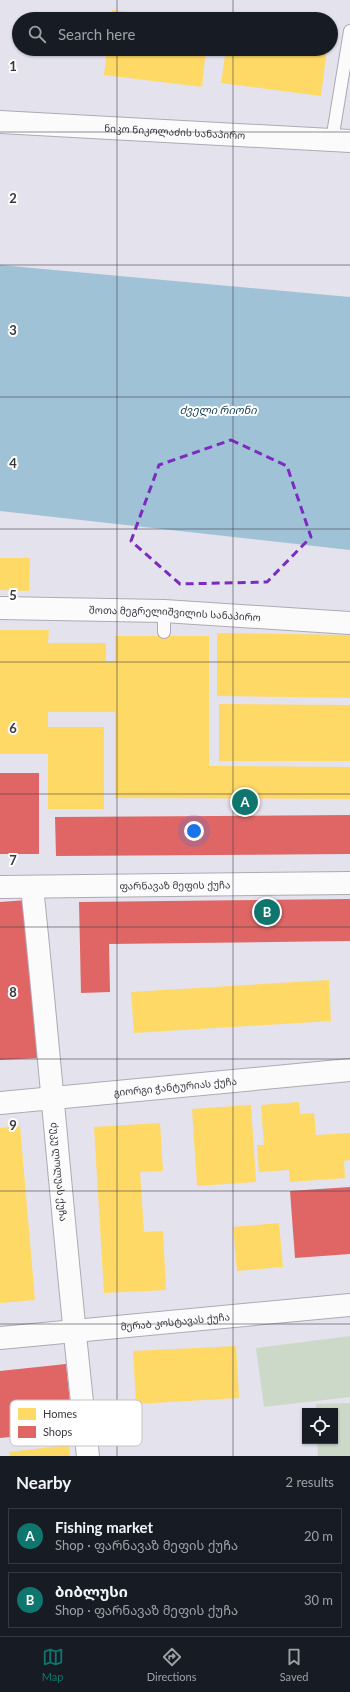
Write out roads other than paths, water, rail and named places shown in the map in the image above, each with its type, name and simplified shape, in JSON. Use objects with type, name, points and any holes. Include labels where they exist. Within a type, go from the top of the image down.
[{"type":"street","name":"ნიკო ნიკოლაძის სანაპირო","points":[[0,122],[341,140]]},
{"type":"street","name":"შოთა მეგრელიშვილის სანაპირო","points":[[0,608],[164,622],[350,623]]},
{"type":"street","name":"ფარნავაზ მეფის ქუჩა","points":[[0,887],[350,883]]},
{"type":"street","name":"ძუკუ ლოლუას ქუჩა","points":[[32,886],[82,1400]]},
{"type":"street","name":"გიორგი ჭანტურიას ქუჩა","points":[[0,1103],[350,1070]]},
{"type":"street","name":"მერაბ კოსტავას ქუჩა","points":[[0,1338],[350,1305]]},
{"type":"street","name":"ძუკუ ლოლუას ქუჩა","points":[[87,1446],[88,1456]]},
{"type":"lane","points":[[341,140],[350,31]]},
{"type":"water","name":"ძველი რიონი","points":[[0,265],[350,297],[350,550],[0,511]]},
{"type":"place","name":"Fishing market","points":[[245,802]]},
{"type":"place","name":"ბიბლუსი","points":[[267,912]]}]
